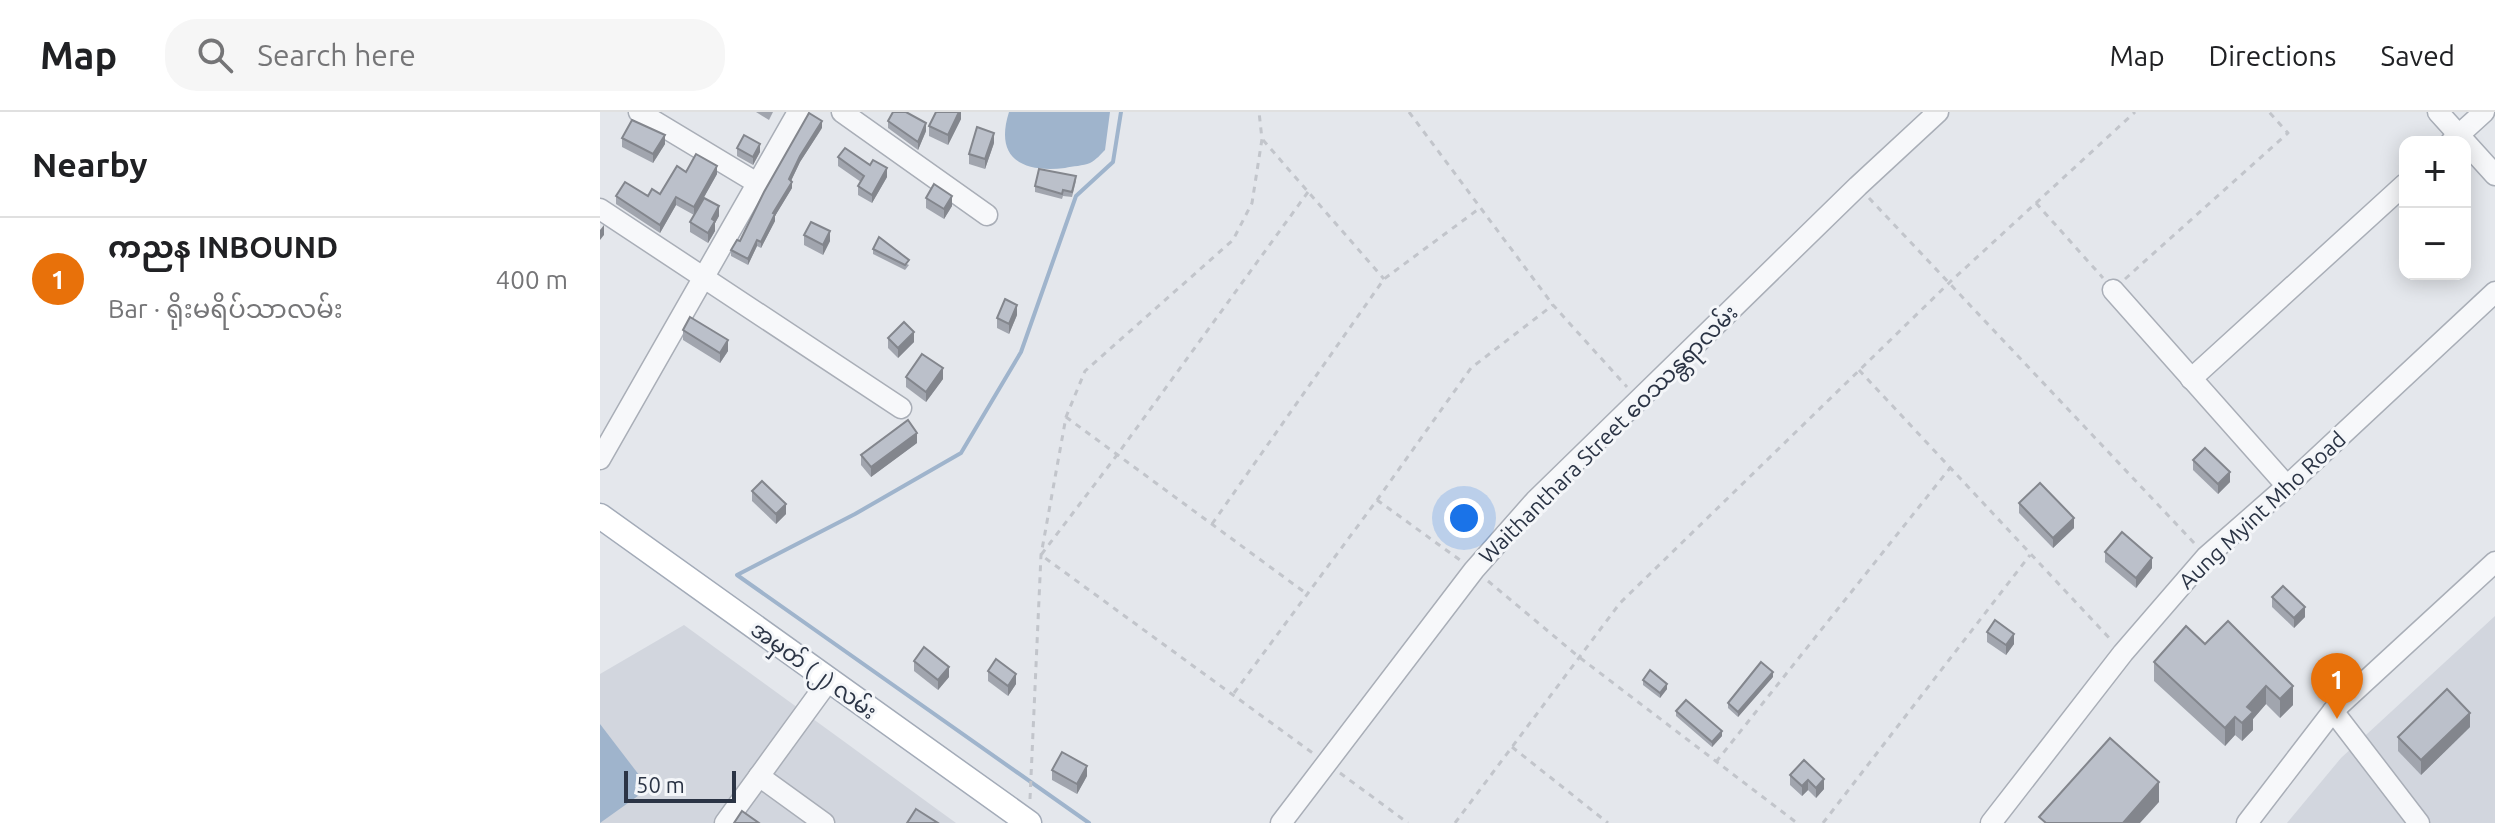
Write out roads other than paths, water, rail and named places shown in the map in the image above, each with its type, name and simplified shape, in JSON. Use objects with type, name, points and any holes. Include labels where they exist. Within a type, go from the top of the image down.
[{"type":"main road","name":"အမှတ် (၂) လမ်း","points":[[600,516],[1029,823]]},
{"type":"street","points":[[639,112],[757,183]]},
{"type":"street","points":[[600,459],[798,112]]},
{"type":"street","points":[[842,112],[987,215]]},
{"type":"street","name":"Waithanthara Street ဝေဿန္တရာလမ်း","points":[[1281,823],[1474,570],[1535,501],[1938,112]]},
{"type":"street","points":[[2438,112],[2454,136]]},
{"type":"street","points":[[2457,136],[2484,112]]},
{"type":"street","points":[[2471,153],[2495,175]]},
{"type":"street","points":[[2191,379],[2399,189]]},
{"type":"street","points":[[600,209],[901,408]]},
{"type":"street","points":[[2113,290],[2287,486]]},
{"type":"street","name":"Aung Myint Mho Road","points":[[2001,819],[2123,653],[2206,557],[2494,295]]},
{"type":"street","points":[[2247,823],[2333,711],[2495,562]]},
{"type":"street","points":[[725,823],[829,680]]},
{"type":"street","points":[[2333,711],[2419,823]]},
{"type":"street","points":[[759,776],[824,823]]},
{"type":"water","points":[[1009,112],[1110,112],[1105,150],[1092,162],[1065,168],[1025,165],[1009,152],[1005,128]]},
{"type":"water","points":[[600,724],[649,788],[600,823]]},
{"type":"waterway","points":[[1089,823],[737,575],[855,514],[961,453],[1021,352],[1076,196],[1113,162],[1121,112]]},
{"type":"place","name":"ကညန INBOUND","points":[[2337,719]]}]
